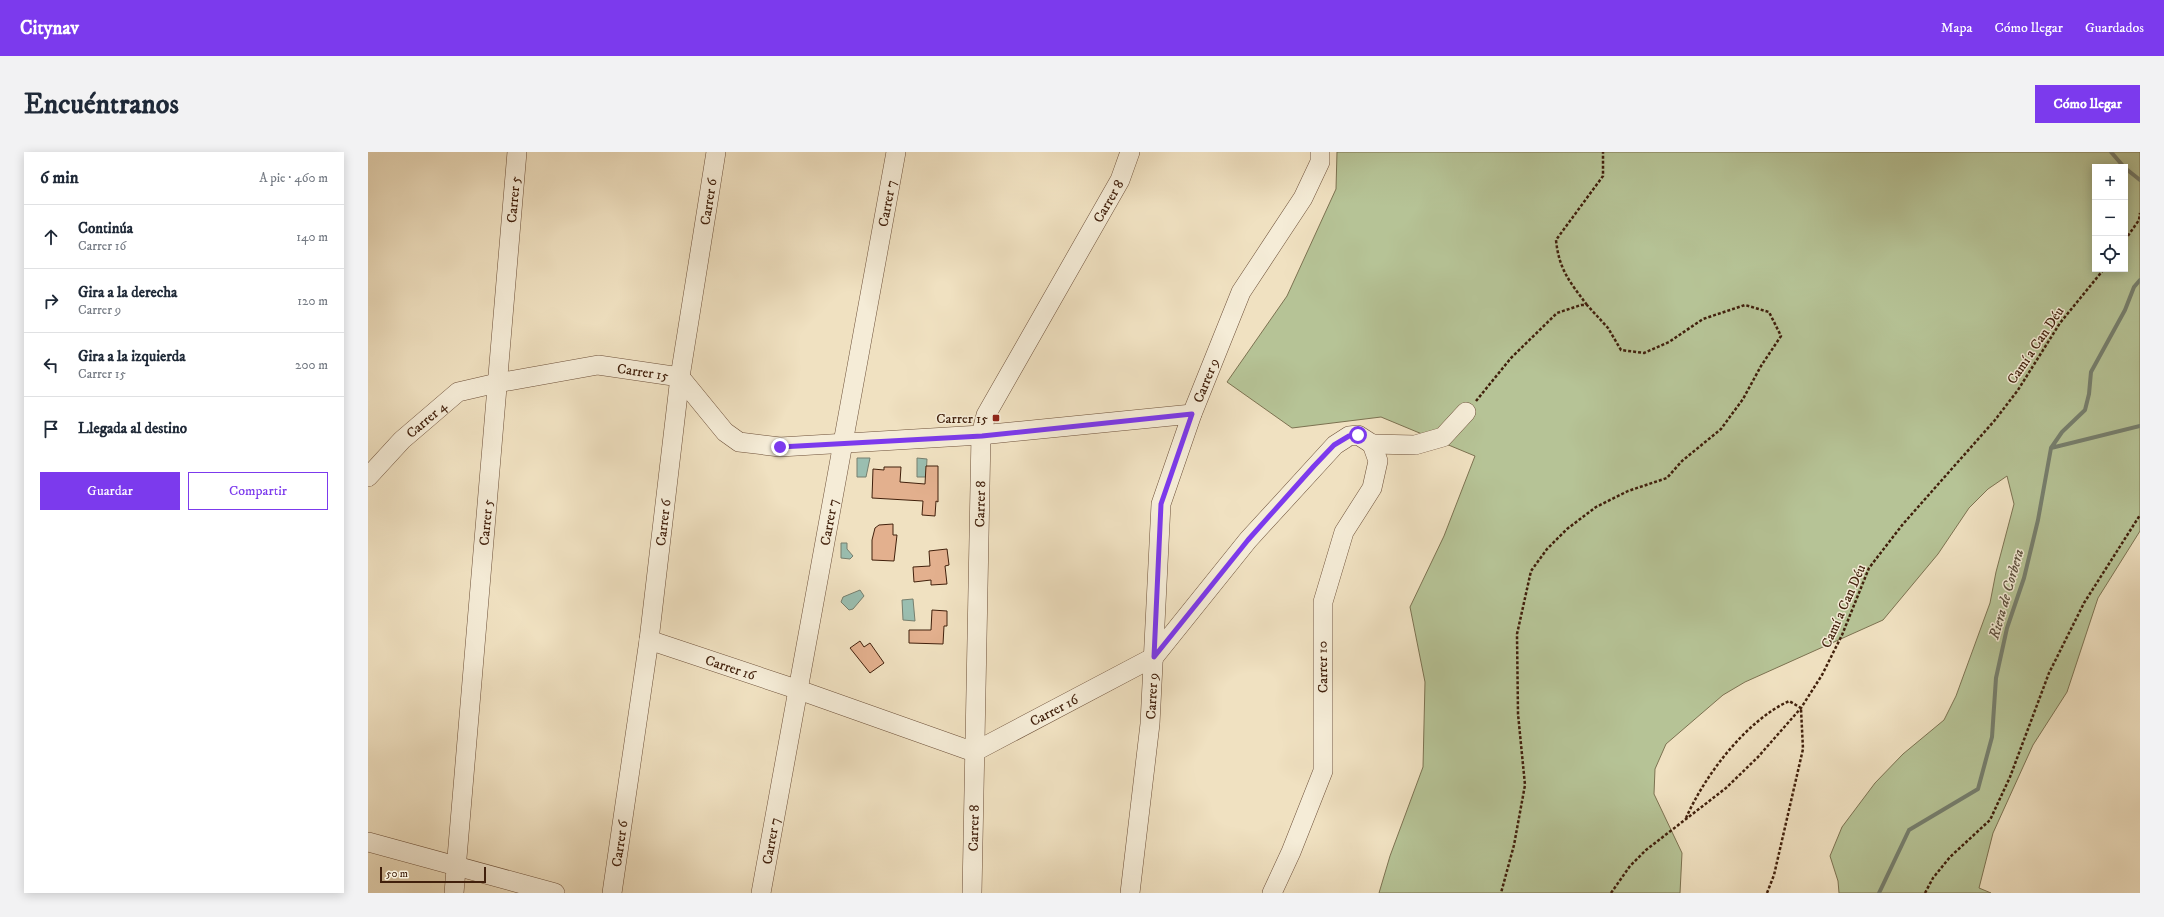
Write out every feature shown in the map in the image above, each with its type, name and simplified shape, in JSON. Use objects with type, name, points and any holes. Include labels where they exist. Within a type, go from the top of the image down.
[{"type":"street","name":"Carrer 5","points":[[454,893],[517,152]]},
{"type":"street","name":"Carrer 6","points":[[612,893],[649,640],[680,377],[716,152]]},
{"type":"street","name":"Carrer 7","points":[[761,893],[896,152]]},
{"type":"street","name":"Carrer 8","points":[[972,893],[982,436],[986,415],[1120,180],[1130,152]]},
{"type":"street","name":"Carrer 9","points":[[1130,893],[1150,724],[1161,504],[1192,414],[1241,292],[1303,198],[1320,162],[1320,152]]},
{"type":"street","name":"Carrer 15","points":[[497,382],[598,365],[680,377],[725,432],[739,442],[780,447],[982,436],[1192,414]]},
{"type":"street","name":"Carrer 4","points":[[368,477],[402,440],[458,392],[497,382]]},
{"type":"street","points":[[1372,444],[1415,445],[1443,437],[1466,412]]},
{"type":"street","name":"Carrer 16","points":[[649,640],[799,690],[974,752],[1154,657],[1248,540],[1334,445],[1349,436],[1358,435],[1372,444]]},
{"type":"street","name":"Carrer 10","points":[[1272,893],[1291,852],[1323,771],[1322,602],[1344,532],[1372,488],[1378,461],[1372,444]]},
{"type":"street","points":[[368,842],[555,893]]},
{"type":"path","points":[[1501,893],[1514,845],[1525,785],[1518,714],[1517,634],[1531,571],[1547,549],[1562,534],[1596,507],[1628,490],[1667,478],[1682,461],[1720,429],[1743,399],[1761,366],[1781,336],[1768,312],[1745,305],[1703,319],[1669,342],[1644,353],[1622,350],[1608,328],[1587,305],[1566,276],[1558,259],[1556,240],[1602,176],[1603,152]]},
{"type":"path","points":[[2128,236],[2138,220],[2140,213]]},
{"type":"path","name":"Camí a Can Déu","points":[[1611,893],[1630,866],[1646,850],[1726,788],[1758,757],[1801,708],[1822,675],[1842,635],[1869,568],[1903,524],[1995,420],[2018,390],[2060,323],[2102,272]]},
{"type":"path","points":[[1466,412],[1511,358],[1557,313],[1581,305],[1587,305]]},
{"type":"path","points":[[1925,893],[1933,878],[1950,857],[1990,820],[2010,777],[2049,673],[2084,603],[2140,515]]},
{"type":"path","points":[[1686,818],[1696,795],[1711,774],[1757,723],[1780,705],[1790,701],[1801,708],[1803,749],[1774,875],[1767,893]]},
{"type":"shaded area","points":[[1337,152],[2140,152],[2140,531],[2098,598],[2067,692],[2033,745],[1993,833],[1979,888],[1991,893],[1839,893],[1838,881],[1830,856],[1842,827],[1875,783],[1903,754],[1944,720],[1956,696],[1990,603],[1996,572],[2014,504],[2007,476],[1988,489],[1969,508],[1938,554],[1883,620],[1745,682],[1723,695],[1666,744],[1655,769],[1654,794],[1682,853],[1680,893],[1379,893],[1390,856],[1423,767],[1425,682],[1410,607],[1444,536],[1475,456],[1381,417],[1292,428],[1227,382],[1287,296],[1336,189]]},
{"type":"shaded area","points":[[857,458],[870,458],[866,477],[857,477]]},
{"type":"shaded area","points":[[917,458],[927,459],[926,477],[917,477]]},
{"type":"shaded area","points":[[841,543],[847,543],[847,549],[853,556],[850,559],[841,558]]},
{"type":"shaded area","points":[[860,590],[864,596],[853,609],[849,610],[841,602],[843,597]]},
{"type":"shaded area","points":[[913,599],[915,621],[903,620],[902,600]]},
{"type":"building","points":[[926,466],[938,466],[938,502],[936,501],[935,516],[922,515],[923,501],[872,498],[873,469],[884,470],[884,467],[901,467],[900,482],[925,484]]},
{"type":"building","points":[[893,524],[893,535],[897,535],[894,561],[872,560],[872,540],[875,528],[879,525]]},
{"type":"building","points":[[947,549],[949,565],[945,566],[947,584],[931,585],[931,580],[914,582],[913,567],[930,566],[929,551]]},
{"type":"building","points":[[932,610],[947,611],[947,626],[944,626],[943,644],[909,643],[909,630],[931,630]]},
{"type":"building","points":[[860,641],[864,647],[870,643],[884,663],[870,673],[850,648]]},
{"type":"waterway","name":"Riera de Corbera","points":[[2111,152],[2121,164]]},
{"type":"waterway","name":"Riera de Corbera","points":[[2128,170],[2140,180]]},
{"type":"waterway","name":"Riera de Corbera","points":[[1879,893],[1909,830],[1978,789],[1992,737],[1996,678],[2007,628],[2024,578],[2038,520],[2051,448],[2062,432],[2085,410],[2089,394],[2091,372],[2125,310],[2134,287],[2140,280]]},
{"type":"waterway","points":[[2051,448],[2140,426]]},
{"type":"place","name":"Carrer 15","points":[[996,418]]},
{"type":"route","points":[[780,447],[982,436],[1192,414],[1161,504],[1154,657],[1248,540],[1314,466],[1334,445],[1349,436],[1358,435]]}]
